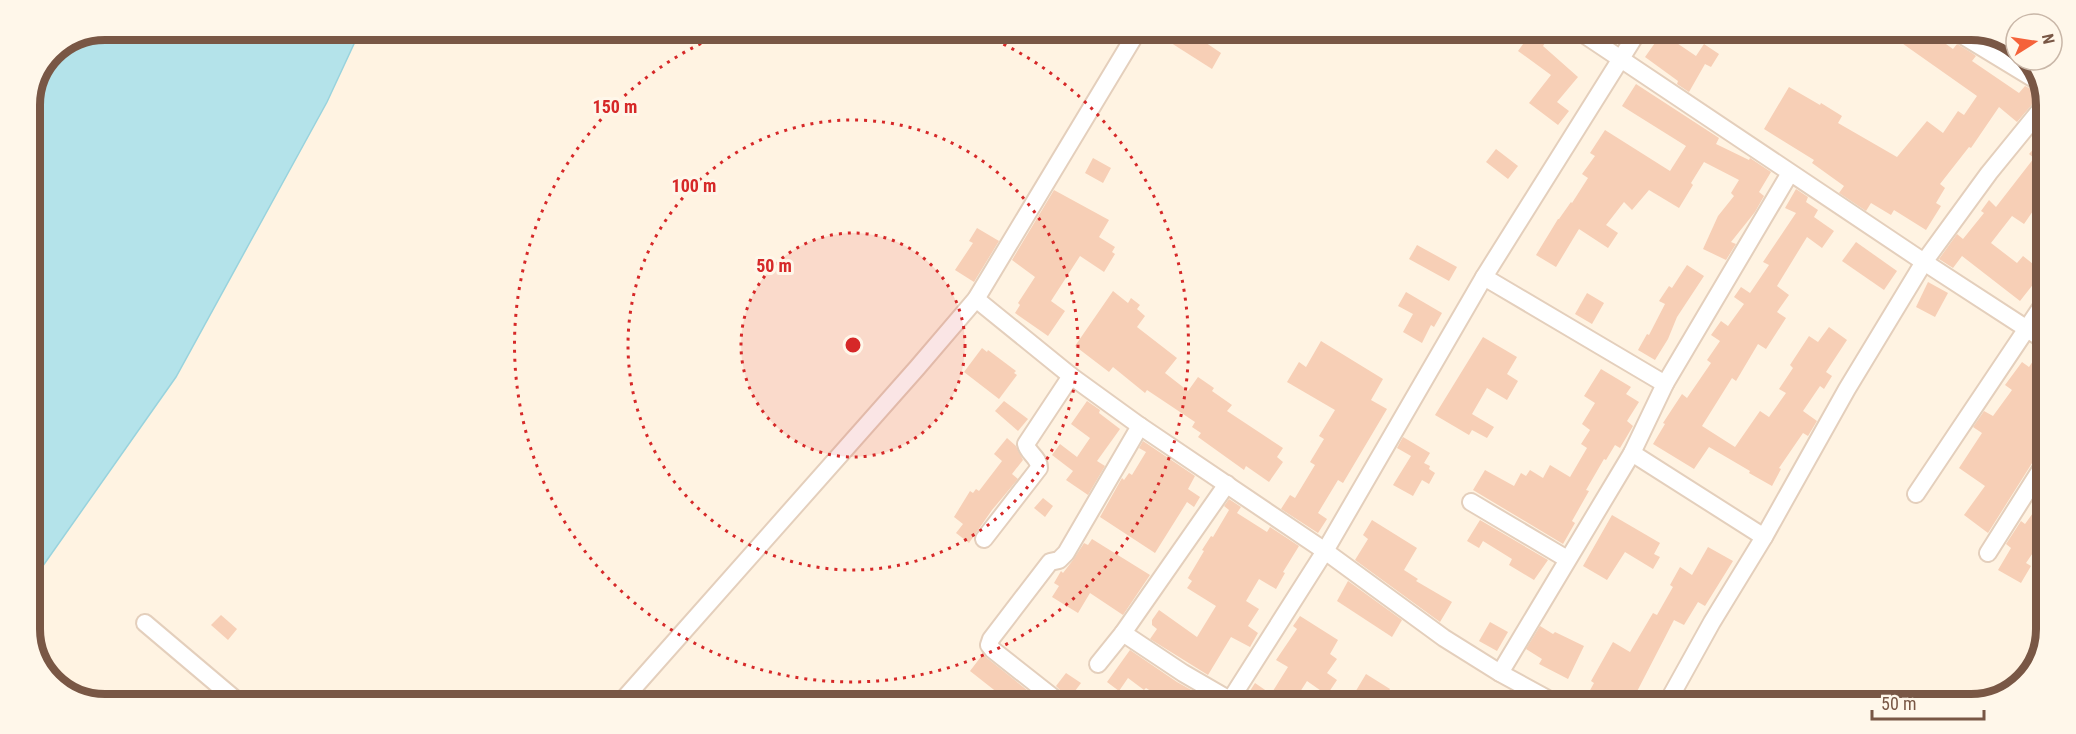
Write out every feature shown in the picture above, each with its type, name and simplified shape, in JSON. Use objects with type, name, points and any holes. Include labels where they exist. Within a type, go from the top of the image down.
[{"type":"street","points":[[629,693],[976,299],[1132,40]]},
{"type":"street","points":[[1592,40],[1924,262],[2035,334]]},
{"type":"street","points":[[1237,693],[1325,551],[1484,277],[1632,40]]},
{"type":"street","points":[[1970,40],[2028,75]]},
{"type":"street","points":[[1673,693],[1847,389],[1924,262],[1989,173],[2035,116]]},
{"type":"street","points":[[1500,673],[1632,453],[1665,384],[1790,173]]},
{"type":"street","points":[[1484,277],[1665,384]]},
{"type":"street","points":[[976,299],[1071,376],[1140,426],[1325,551],[1444,638],[1537,693]]},
{"type":"street","points":[[1916,494],[2035,316]]},
{"type":"street","points":[[984,539],[1039,468],[1039,462],[1026,448],[1026,444],[1071,376]]},
{"type":"street","points":[[1047,693],[989,645],[993,634],[1050,562],[1059,560],[1066,553],[1140,426]]},
{"type":"street","points":[[1632,453],[1764,537]]},
{"type":"street","points":[[1988,553],[2036,478]]},
{"type":"street","points":[[1098,664],[1123,633],[1227,484]]},
{"type":"street","points":[[1471,502],[1568,559]]},
{"type":"street","points":[[145,623],[228,693]]},
{"type":"street","points":[[1123,633],[1216,693]]},
{"type":"water","points":[[106,40],[356,40],[327,102],[176,377],[41,569],[40,106],[45,81],[60,60],[70,52],[81,45]]},
{"type":"building","points":[[1202,40],[1221,53],[1212,69],[1168,41]]},
{"type":"building","points":[[1526,40],[1541,40],[1545,43],[1543,46],[1578,77],[1557,102],[1569,111],[1558,125],[1529,103],[1551,75],[1518,51]]},
{"type":"building","points":[[1657,40],[1672,40],[1696,56],[1704,44],[1719,54],[1711,67],[1705,64],[1689,92],[1645,57]]},
{"type":"building","points":[[1898,40],[1940,40],[1953,49],[1957,44],[1976,56],[1972,61],[2019,93],[2025,86],[2033,90],[2035,101],[2017,122],[1999,107],[1971,148],[1969,147],[1940,184],[1945,188],[1936,203],[1941,206],[1926,230],[1894,210],[1891,215],[1871,203],[1866,211],[1839,193],[1844,186],[1812,163],[1814,160],[1764,129],[1789,87],[1842,116],[1838,123],[1897,157],[1927,121],[1943,133],[1958,111],[1964,115],[1977,96]]},
{"type":"building","points":[[1636,84],[1719,138],[1716,144],[1749,160],[1750,158],[1771,172],[1759,192],[1764,196],[1755,212],[1731,242],[1736,244],[1726,260],[1703,249],[1718,216],[1734,196],[1731,193],[1739,180],[1704,162],[1679,208],[1649,190],[1632,210],[1624,202],[1606,225],[1618,233],[1608,248],[1579,229],[1556,267],[1536,255],[1558,219],[1572,203],[1588,178],[1582,174],[1595,156],[1590,153],[1605,130],[1670,171],[1686,146],[1622,106]]},
{"type":"building","points":[[2035,147],[2035,208],[2024,224],[2012,216],[1991,243],[2017,263],[2023,256],[2035,266],[2035,282],[2020,301],[1962,256],[1953,268],[1939,259],[1957,234],[1963,239],[1984,213],[1981,211],[1989,200],[1996,207],[2034,158],[2029,154]]},
{"type":"building","points":[[1496,149],[1518,166],[1508,179],[1486,162]]},
{"type":"building","points":[[1093,158],[1111,168],[1103,183],[1085,173]]},
{"type":"building","points":[[1796,189],[1808,197],[1806,202],[1818,210],[1814,217],[1834,231],[1822,248],[1807,237],[1777,286],[1789,295],[1777,312],[1786,318],[1766,349],[1758,344],[1736,381],[1732,378],[1702,426],[1735,447],[1760,411],[1769,417],[1786,393],[1779,389],[1793,368],[1790,365],[1809,336],[1818,342],[1829,327],[1847,340],[1826,372],[1832,376],[1824,389],[1820,386],[1803,411],[1817,421],[1808,436],[1803,433],[1779,468],[1781,469],[1772,486],[1709,447],[1694,469],[1653,444],[1665,424],[1663,423],[1682,394],[1687,398],[1711,363],[1707,360],[1720,341],[1711,335],[1721,321],[1728,326],[1744,304],[1734,297],[1741,287],[1750,293],[1769,265],[1763,262],[1796,213],[1785,208]]},
{"type":"building","points":[[1054,190],[1109,220],[1099,237],[1115,247],[1112,252],[1115,254],[1104,272],[1080,256],[1051,301],[1065,311],[1048,336],[1015,313],[1020,305],[1018,303],[1035,277],[1012,260]]},
{"type":"building","points":[[977,228],[999,241],[974,282],[955,270],[973,243],[969,241]]},
{"type":"building","points":[[1856,242],[1897,271],[1884,290],[1842,261]]},
{"type":"building","points":[[1417,245],[1457,267],[1449,281],[1409,259]]},
{"type":"building","points":[[1687,265],[1704,276],[1677,317],[1668,339],[1655,360],[1638,350],[1647,334],[1649,335],[1665,304],[1659,301],[1669,286],[1672,288]]},
{"type":"building","points":[[1928,282],[1948,293],[1935,317],[1916,307]]},
{"type":"building","points":[[1113,291],[1128,303],[1131,298],[1140,305],[1137,309],[1145,316],[1137,327],[1177,358],[1165,373],[1188,391],[1198,377],[1214,388],[1212,391],[1232,405],[1227,411],[1283,448],[1277,457],[1283,462],[1269,482],[1246,466],[1244,470],[1198,437],[1201,433],[1192,427],[1195,422],[1147,390],[1145,393],[1113,367],[1109,372],[1075,346]]},
{"type":"building","points":[[1406,292],[1442,313],[1434,327],[1431,325],[1422,343],[1403,332],[1413,314],[1398,306]]},
{"type":"building","points":[[1587,293],[1604,303],[1592,324],[1575,314]]},
{"type":"building","points":[[1483,337],[1517,357],[1507,374],[1518,381],[1507,400],[1487,388],[1472,414],[1494,427],[1487,438],[1472,430],[1469,435],[1435,415]]},
{"type":"building","points":[[1321,341],[1383,379],[1371,400],[1387,409],[1343,483],[1338,480],[1318,513],[1327,519],[1318,533],[1281,509],[1290,495],[1295,498],[1315,465],[1310,462],[1324,439],[1319,436],[1335,410],[1287,382],[1299,362],[1306,367]]},
{"type":"building","points":[[982,348],[1016,371],[1014,373],[1017,375],[999,399],[964,372]]},
{"type":"building","points":[[2035,358],[2036,459],[1988,533],[1964,515],[1985,486],[1959,468],[1982,433],[1973,427],[1984,411],[1993,416],[2012,390],[2005,385],[2022,362],[2029,367]]},
{"type":"building","points":[[1601,369],[1631,387],[1626,394],[1639,402],[1627,421],[1633,426],[1620,448],[1615,445],[1606,460],[1604,459],[1586,490],[1589,491],[1572,521],[1575,523],[1563,544],[1473,490],[1485,470],[1514,486],[1521,473],[1526,476],[1530,470],[1543,478],[1550,465],[1570,477],[1587,448],[1581,444],[1590,430],[1582,424],[1595,403],[1584,396]]},
{"type":"building","points":[[1004,401],[1028,419],[1018,431],[995,411]]},
{"type":"building","points":[[1087,401],[1120,429],[1097,461],[1105,466],[1088,495],[1066,480],[1073,471],[1052,455],[1060,444],[1077,457],[1090,438],[1071,424]]},
{"type":"building","points":[[1403,437],[1430,453],[1424,463],[1430,466],[1429,469],[1435,473],[1429,484],[1422,480],[1413,496],[1393,485],[1411,456],[1397,448]]},
{"type":"building","points":[[1007,438],[1016,446],[1023,460],[1012,474],[1018,479],[969,543],[956,533],[963,524],[954,517],[970,491],[973,493],[976,489],[979,491],[1002,461],[994,454]]},
{"type":"building","points":[[1143,441],[1195,476],[1188,489],[1200,497],[1194,507],[1187,502],[1155,553],[1100,517],[1122,478],[1124,480],[1129,473],[1132,475],[1146,452],[1139,448]]},
{"type":"building","points":[[1043,498],[1053,506],[1045,517],[1034,508]]},
{"type":"building","points":[[1229,499],[1241,507],[1237,513],[1267,532],[1270,527],[1299,546],[1283,572],[1285,573],[1276,589],[1259,579],[1246,601],[1259,609],[1248,626],[1258,633],[1250,647],[1231,637],[1208,675],[1150,639],[1157,629],[1152,625],[1152,620],[1159,610],[1197,637],[1216,606],[1187,588],[1192,581],[1188,578],[1204,551],[1202,550],[1211,536],[1213,537],[1229,510],[1224,506]]},
{"type":"building","points":[[2036,509],[2036,549],[2026,563],[2031,566],[2021,583],[1998,570],[2011,548],[2006,544],[2021,521],[2025,524]]},
{"type":"building","points":[[1612,515],[1660,543],[1654,554],[1660,557],[1653,569],[1625,552],[1607,580],[1583,566]]},
{"type":"building","points":[[1372,520],[1417,548],[1404,570],[1418,579],[1416,581],[1452,602],[1440,622],[1355,560],[1368,539],[1363,535]]},
{"type":"building","points":[[1480,520],[1548,560],[1534,580],[1509,565],[1512,559],[1483,541],[1479,548],[1467,541]]},
{"type":"building","points":[[1092,539],[1150,575],[1123,615],[1090,593],[1078,613],[1052,597],[1059,586],[1054,583],[1061,571],[1063,573],[1084,543],[1088,545]]},
{"type":"building","points":[[1708,547],[1733,561],[1705,606],[1698,602],[1684,625],[1674,620],[1636,693],[1588,693],[1594,683],[1591,681],[1613,642],[1630,652],[1653,613],[1657,615],[1673,587],[1670,585],[1680,567],[1692,575]]},
{"type":"building","points":[[1348,581],[1402,620],[1392,637],[1337,601]]},
{"type":"building","points":[[221,615],[237,629],[228,640],[211,625]]},
{"type":"building","points":[[1300,616],[1338,640],[1330,654],[1337,659],[1327,673],[1337,680],[1328,693],[1324,693],[1307,681],[1299,693],[1272,693],[1288,667],[1276,660],[1297,629],[1293,626]]},
{"type":"building","points":[[1490,622],[1508,632],[1497,651],[1479,641]]},
{"type":"building","points":[[1540,626],[1553,634],[1555,632],[1584,646],[1568,679],[1539,664],[1542,659],[1526,649]]},
{"type":"building","points":[[1130,650],[1197,693],[1154,693],[1146,688],[1144,690],[1128,678],[1119,691],[1107,682]]},
{"type":"building","points":[[983,654],[1031,693],[998,693],[970,671]]},
{"type":"building","points":[[1066,673],[1081,683],[1074,693],[1063,693],[1056,686]]},
{"type":"building","points":[[1366,674],[1390,689],[1388,693],[1355,693]]},
{"type":"building","points":[[1255,683],[1270,693],[1249,693]]}]
